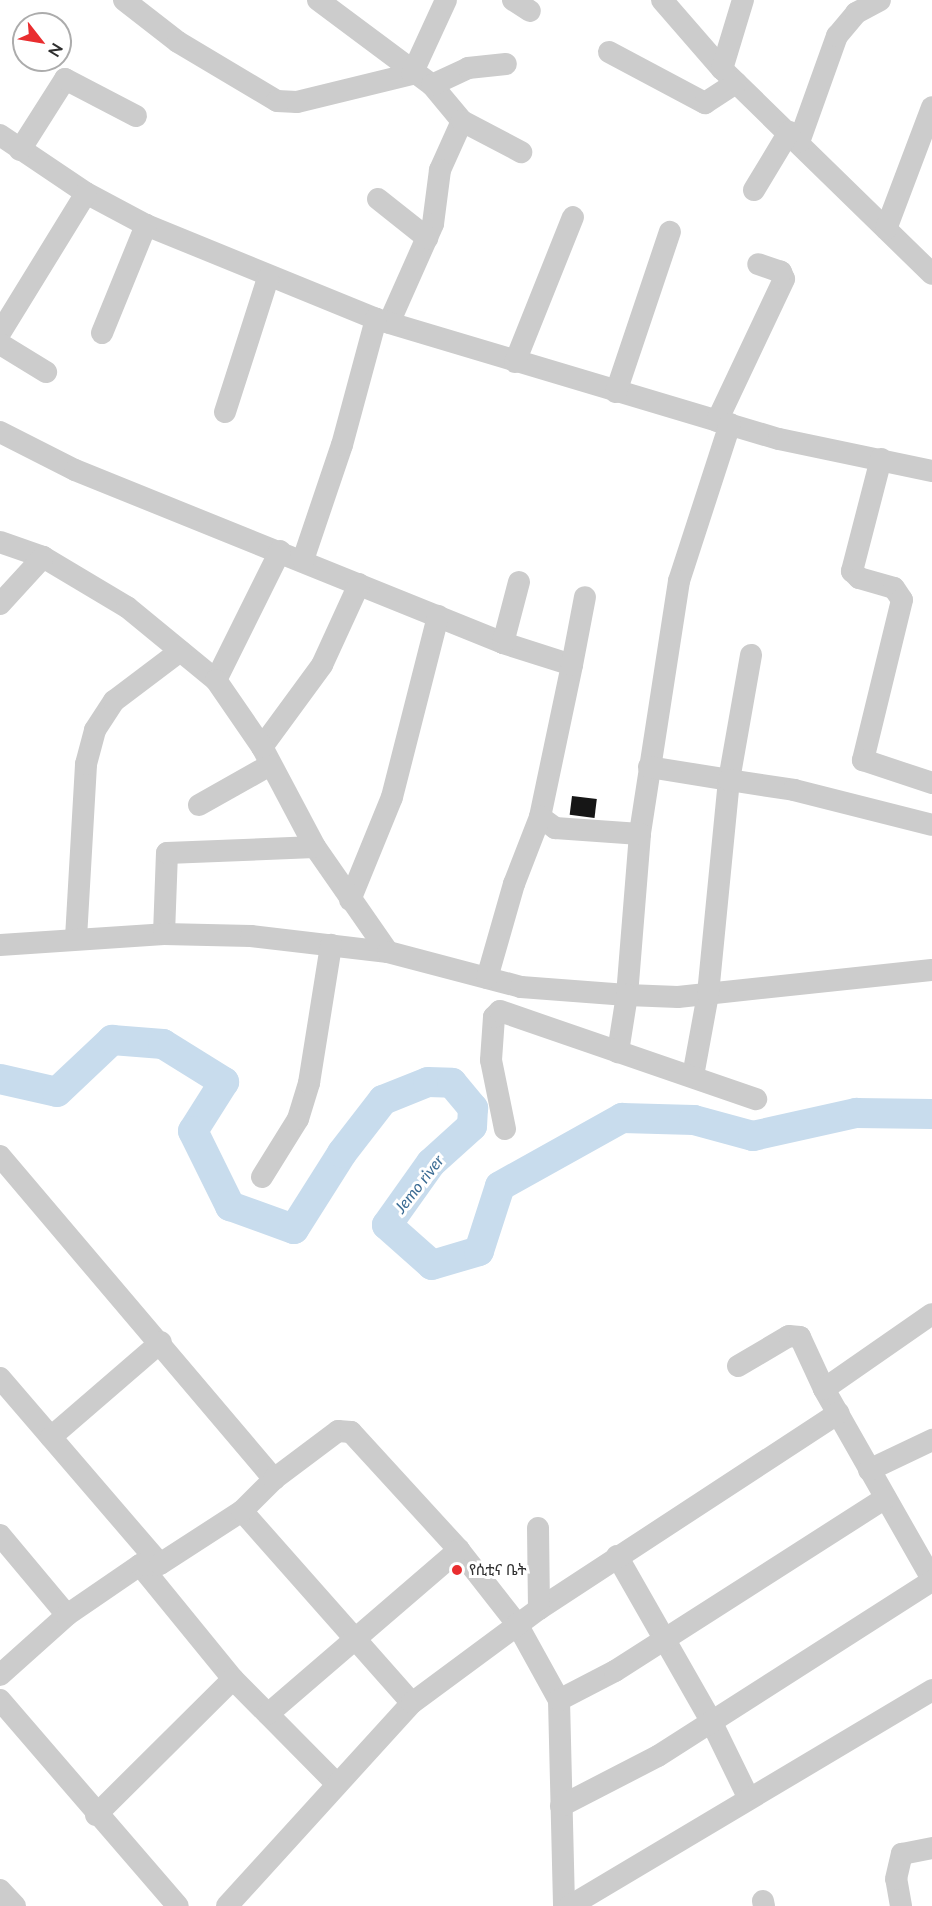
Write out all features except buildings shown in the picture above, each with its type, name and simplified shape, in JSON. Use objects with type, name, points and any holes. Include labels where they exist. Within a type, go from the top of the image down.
[{"type":"street","points":[[124,0],[221,71],[277,101],[307,100],[412,74]]},
{"type":"street","points":[[318,0],[412,74],[432,85],[462,121],[521,152]]},
{"type":"street","points":[[412,74],[446,0]]},
{"type":"street","points":[[662,0],[729,76],[932,274]]},
{"type":"street","points":[[609,52],[705,103],[729,76],[743,0]]},
{"type":"street","points":[[754,190],[794,137],[837,36],[856,13],[880,0]]},
{"type":"street","points":[[432,85],[468,68],[506,64]]},
{"type":"street","points":[[20,150],[65,80],[136,116]]},
{"type":"street","points":[[886,229],[932,107]]},
{"type":"street","points":[[303,560],[382,321],[427,238],[443,160],[462,121]]},
{"type":"street","points":[[0,135],[86,194],[146,225],[268,279],[382,321],[723,423],[932,471]]},
{"type":"street","points":[[0,333],[86,194]]},
{"type":"street","points":[[378,200],[427,238]]},
{"type":"street","points":[[514,362],[573,218]]},
{"type":"street","points":[[102,333],[146,225]]},
{"type":"street","points":[[616,392],[670,232]]},
{"type":"street","points":[[618,1052],[627,995],[640,834],[679,581],[723,423],[784,279],[781,272],[758,264]]},
{"type":"street","points":[[225,412],[268,279]]},
{"type":"street","points":[[0,344],[46,372]]},
{"type":"street","points":[[0,432],[75,470],[303,560],[503,643],[572,665]]},
{"type":"street","points":[[881,459],[852,571],[859,578],[894,588],[902,600],[863,760],[932,783]]},
{"type":"street","points":[[0,542],[43,557],[127,607],[216,680],[266,756],[315,847],[388,952]]},
{"type":"street","points":[[216,680],[280,551]]},
{"type":"street","points":[[0,604],[43,557]]},
{"type":"street","points":[[503,643],[519,582]]},
{"type":"street","points":[[200,805],[266,756],[322,665],[359,584]]},
{"type":"street","points":[[487,978],[513,884],[540,817],[585,597]]},
{"type":"street","points":[[350,900],[392,797],[438,616]]},
{"type":"street","points":[[76,938],[86,764],[95,730],[114,701],[180,651]]},
{"type":"street","points":[[693,1076],[708,994],[729,780],[751,655]]},
{"type":"street","points":[[649,767],[794,790],[932,825]]},
{"type":"street","points":[[540,817],[555,828],[640,834]]},
{"type":"street","points":[[164,934],[166,854],[315,847]]},
{"type":"street","points":[[0,945],[76,938],[164,934],[251,936],[388,952],[520,987],[627,995],[708,994],[932,970]]},
{"type":"street","points":[[262,1177],[298,1119],[331,945]]},
{"type":"street","points":[[505,1129],[490,1060],[496,1012],[513,1014],[756,1099]]},
{"type":"street","points":[[0,1156],[161,1342],[274,1479]]},
{"type":"street","points":[[824,1389],[931,1316]]},
{"type":"street","points":[[561,1806],[658,1756],[932,1580],[925,1552],[885,1498],[824,1389],[804,1343],[795,1335],[738,1366]]},
{"type":"street","points":[[51,1437],[161,1342]]},
{"type":"street","points":[[0,1378],[51,1437],[150,1564],[233,1678],[336,1783]]},
{"type":"street","points":[[226,1906],[336,1783],[412,1703],[539,1609],[838,1413]]},
{"type":"street","points":[[0,1674],[67,1615],[242,1510],[274,1479],[338,1431],[351,1432],[459,1550],[517,1624],[559,1700],[564,1906]]},
{"type":"street","points":[[869,1470],[932,1440]]},
{"type":"street","points":[[559,1700],[666,1637],[885,1498]]},
{"type":"street","points":[[242,1510],[412,1703]]},
{"type":"street","points":[[538,1528],[539,1609]]},
{"type":"street","points":[[0,1535],[67,1615]]},
{"type":"street","points":[[268,1714],[352,1636],[405,1598],[459,1550]]},
{"type":"street","points":[[617,1556],[666,1637],[748,1797]]},
{"type":"street","points":[[96,1815],[233,1678]]},
{"type":"street","points":[[570,1906],[748,1797],[802,1771],[932,1690]]},
{"type":"street","points":[[0,1700],[96,1815],[178,1906]]},
{"type":"street","points":[[901,1906],[896,1879],[902,1854],[932,1848]]},
{"type":"street","points":[[0,1890],[15,1906]]},
{"type":"waterway","name":"Jemo river","points":[[0,1079],[57,1092],[112,1040],[163,1044],[224,1082],[193,1131],[230,1206],[294,1229],[342,1153],[383,1100],[428,1082],[452,1083],[473,1108],[472,1126],[431,1163],[387,1225],[432,1265],[479,1251],[500,1186],[622,1118],[694,1120],[753,1136],[856,1113],[932,1114]]},
{"type":"place","name":"የሲቲና ቤት","points":[[457,1570]]}]
